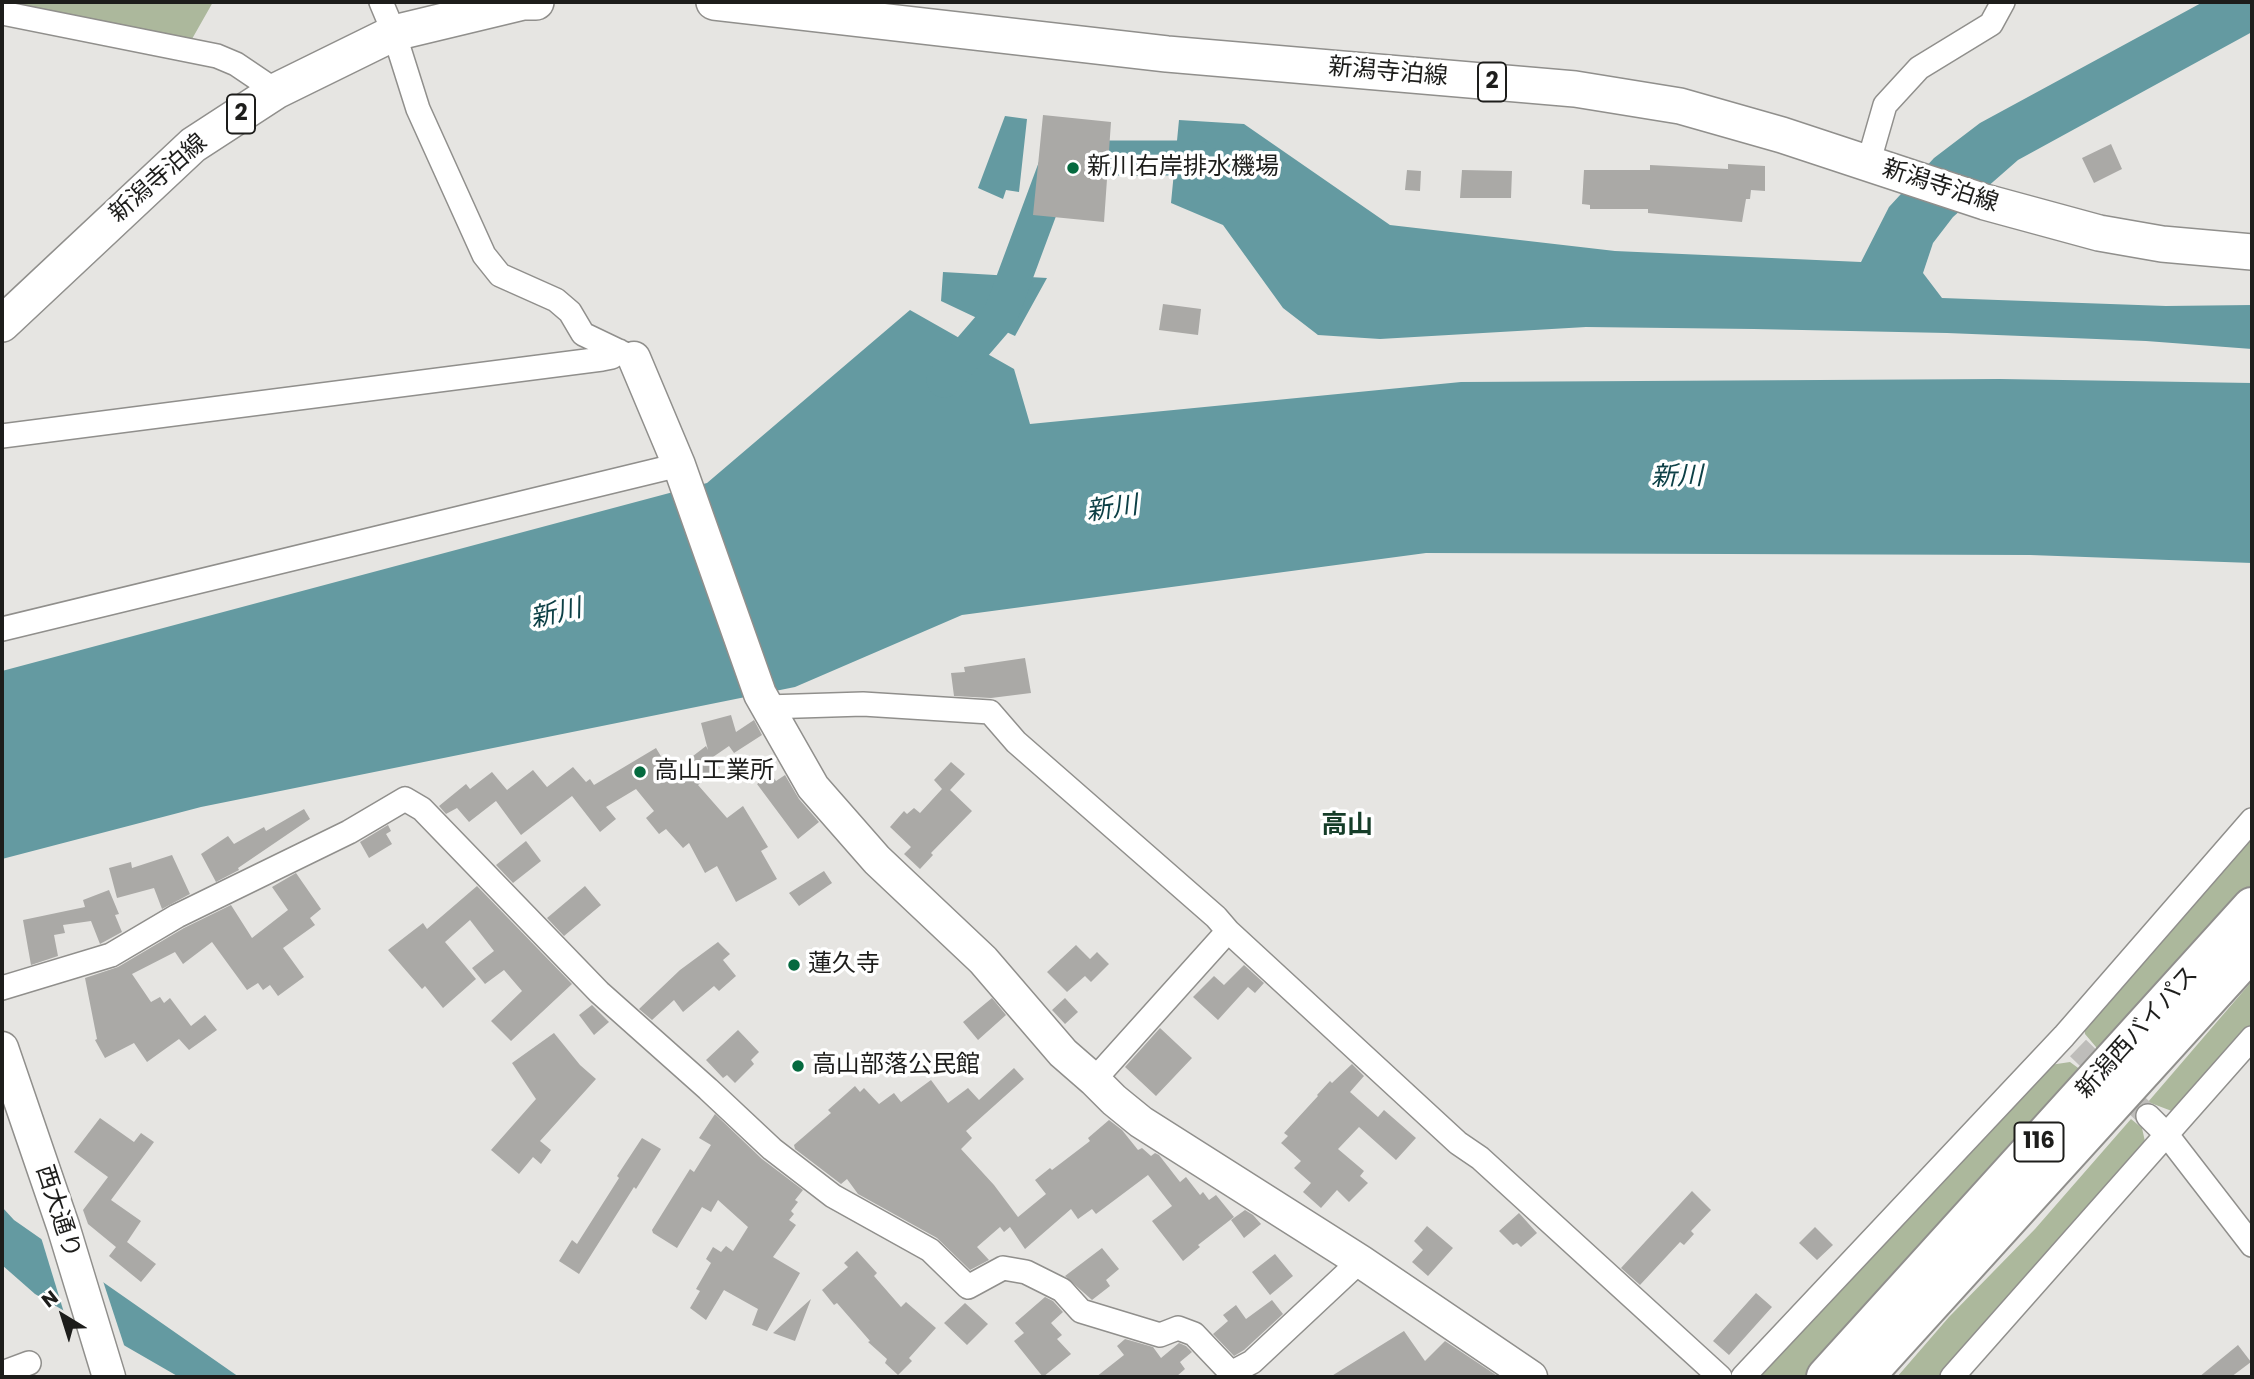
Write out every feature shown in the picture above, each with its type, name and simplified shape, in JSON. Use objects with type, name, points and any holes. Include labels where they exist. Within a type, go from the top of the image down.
[{"type":"highway","name":"新潟西バイパス","points":[[1826,1377],[2252,907]]},
{"type":"highway","name":"新潟西バイパス","points":[[1864,1377],[2252,950]]},
{"type":"main road","name":"新潟寺泊線","points":[[2,324],[193,145],[388,17],[536,2]]},
{"type":"main road","name":"新潟寺泊線","points":[[714,2],[1167,54],[1575,89],[1680,106],[1782,135],[1985,202],[2099,233],[2162,244],[2252,252]]},
{"type":"street","points":[[1868,164],[1885,105],[1919,68],[1991,24],[2003,2]]},
{"type":"street","points":[[2,13],[216,56],[236,64],[276,91]]},
{"type":"street","points":[[388,17],[418,109],[484,255],[500,275],[556,300],[569,312],[583,334],[626,354],[679,465],[764,701],[813,786],[877,860],[983,960],[1063,1053],[1114,1100],[1141,1122],[1360,1261],[1531,1377]]},
{"type":"street","points":[[2,436],[626,354]]},
{"type":"street","points":[[2,629],[679,465]]},
{"type":"street","points":[[764,701],[990,712],[1016,742],[1216,917],[1458,1143],[1480,1158],[1720,1377]]},
{"type":"street","points":[[2,988],[111,956],[177,916],[349,832],[405,799],[422,809],[598,992],[772,1149],[833,1196],[930,1250],[968,1287],[1003,1268],[1026,1272],[1062,1290],[1081,1311],[1160,1335],[1178,1328],[1194,1334],[1231,1373],[1252,1362],[1360,1261]]},
{"type":"street","points":[[1743,1377],[2071,1042],[2252,820]]},
{"type":"street","points":[[1094,1080],[1228,931]]},
{"type":"street","points":[[1952,1377],[2252,1038]]},
{"type":"street","name":"西大通り","points":[[2,1048],[66,1239],[107,1373]]},
{"type":"street","points":[[2148,1116],[2167,1135],[2252,1245]]},
{"type":"street","points":[[2,1373],[29,1363]]},
{"type":"green space","points":[[10,2],[213,2],[192,39]]},
{"type":"green space","points":[[2252,830],[2252,889],[2099,1059],[2096,1047],[2085,1034],[2084,1023]]},
{"type":"green space","points":[[2252,981],[2252,1031],[2177,1113],[2148,1102]]},
{"type":"green space","points":[[2070,1062],[2085,1073],[1814,1377],[1758,1377],[2050,1065]]},
{"type":"green space","points":[[2131,1119],[2142,1128],[2146,1146],[1948,1377],[1897,1377],[1949,1317],[2035,1229]]},
{"type":"water","points":[[2203,2],[2252,2],[2252,32],[2018,160],[1953,217],[1933,243],[1923,273],[1942,298],[2166,306],[2252,305],[2252,349],[2146,341],[1947,333],[1754,329],[1586,327],[1380,339],[1318,335],[1283,308],[1223,225],[1171,203],[1179,120],[1244,124],[1390,225],[1615,251],[1861,262],[1889,207],[1934,158],[1980,123]]},
{"type":"water","points":[[1005,116],[1027,119],[1019,192],[1006,190],[1003,199],[978,188]]},
{"type":"water","points":[[943,272],[1047,278],[1015,336],[941,301]]},
{"type":"water","name":"新川","points":[[910,310],[1014,369],[1030,424],[1461,382],[2000,379],[2252,383],[2252,563],[2030,555],[1426,553],[962,615],[795,687],[201,807],[2,859],[2,671],[707,483]]},
{"type":"water","points":[[2,1207],[14,1220],[239,1377],[179,1377],[35,1294],[2,1265]]},
{"type":"pier","points":[[40,1234],[102,1278],[126,1351],[65,1316]]},
{"type":"building","name":"新川右岸排水機場","points":[[1043,115],[1111,122],[1104,222],[1033,215]]},
{"type":"building","points":[[2111,144],[2122,169],[2094,183],[2082,158]]},
{"type":"building","points":[[1728,164],[1765,166],[1765,191],[1751,190],[1750,199],[1746,199],[1742,222],[1648,213],[1648,209],[1590,209],[1590,205],[1582,204],[1584,170],[1650,170],[1650,165],[1728,169]]},
{"type":"building","points":[[1407,170],[1421,171],[1420,191],[1405,190]]},
{"type":"building","points":[[1462,170],[1512,171],[1511,198],[1460,198]]},
{"type":"building","points":[[1163,304],[1201,309],[1198,335],[1159,330]]},
{"type":"building","points":[[1025,658],[1031,693],[991,698],[954,696],[951,673],[965,672],[964,667]]},
{"type":"building","points":[[731,715],[736,732],[754,720],[762,735],[734,753],[729,746],[713,757],[720,768],[698,785],[727,818],[743,806],[768,847],[761,851],[777,879],[736,902],[717,866],[705,873],[689,843],[683,848],[666,829],[659,834],[646,818],[654,811],[636,789],[606,807],[616,819],[600,832],[572,796],[521,835],[496,801],[469,822],[457,808],[446,814],[439,806],[466,784],[470,789],[492,772],[507,790],[533,770],[547,787],[573,767],[586,782],[590,779],[594,785],[656,748],[671,773],[706,746],[708,750],[701,723]]},
{"type":"building","points":[[951,762],[965,774],[950,790],[972,811],[931,853],[933,855],[920,869],[904,854],[911,847],[890,827],[904,811],[907,814],[914,808],[920,813],[942,789],[934,780]]},
{"type":"building","points":[[771,774],[776,781],[785,775],[799,799],[819,822],[798,839],[757,784]]},
{"type":"building","points":[[304,809],[310,819],[238,868],[239,870],[216,882],[201,854],[228,836],[234,844],[264,827],[266,831]]},
{"type":"building","points":[[388,825],[391,831],[386,834],[392,844],[369,858],[360,842]]},
{"type":"building","points":[[526,841],[541,861],[513,883],[496,865]]},
{"type":"building","points":[[172,855],[190,894],[162,909],[154,888],[117,898],[109,868],[131,862],[132,868]]},
{"type":"building","points":[[824,871],[832,883],[799,906],[789,893]]},
{"type":"building","points":[[296,873],[321,909],[310,918],[315,925],[283,948],[304,977],[278,996],[270,985],[263,990],[258,983],[247,990],[212,942],[183,964],[175,952],[132,974],[151,1002],[160,997],[164,1003],[170,998],[191,1026],[205,1015],[217,1030],[189,1050],[179,1039],[147,1062],[134,1043],[105,1058],[95,1040],[97,1039],[85,978],[118,967],[184,928],[231,905],[252,938],[288,910],[272,887]]},
{"type":"building","points":[[477,886],[572,984],[511,1041],[491,1021],[522,991],[504,970],[485,984],[472,968],[494,951],[470,920],[445,942],[476,979],[443,1008],[425,986],[422,989],[388,950],[423,923],[427,929]]},
{"type":"building","points":[[585,886],[601,905],[564,936],[547,918]]},
{"type":"building","points":[[109,890],[119,914],[115,915],[122,932],[100,944],[91,921],[63,925],[65,933],[54,935],[58,956],[31,965],[23,920],[85,907],[83,900]]},
{"type":"building","points":[[718,942],[730,954],[723,960],[736,976],[719,991],[714,986],[683,1012],[674,1000],[652,1020],[639,1009],[680,970]]},
{"type":"building","points":[[1076,945],[1090,959],[1097,952],[1109,964],[1091,982],[1085,976],[1067,992],[1047,972]]},
{"type":"building","points":[[1244,965],[1264,983],[1255,993],[1248,987],[1218,1020],[1193,997],[1214,976],[1224,985]]},
{"type":"building","points":[[992,998],[1006,1015],[978,1040],[963,1022]]},
{"type":"building","points":[[1065,998],[1078,1012],[1065,1024],[1052,1010]]},
{"type":"building","points":[[592,1005],[609,1022],[594,1035],[579,1015]]},
{"type":"building","points":[[1160,1028],[1192,1058],[1156,1096],[1125,1067]]},
{"type":"building","points":[[738,1030],[759,1052],[751,1060],[754,1064],[735,1083],[727,1075],[723,1078],[706,1060]]},
{"type":"building","points":[[554,1033],[580,1065],[596,1079],[540,1141],[551,1150],[541,1164],[533,1157],[519,1174],[491,1150],[536,1099],[512,1063]]},
{"type":"building","points":[[1352,1064],[1364,1076],[1350,1092],[1378,1117],[1384,1110],[1416,1138],[1396,1160],[1359,1127],[1338,1149],[1364,1171],[1360,1176],[1368,1183],[1349,1202],[1337,1190],[1321,1208],[1303,1192],[1311,1183],[1294,1168],[1301,1161],[1281,1143],[1288,1136],[1284,1133],[1317,1095]]},
{"type":"building","points":[[1014,1068],[1024,1079],[966,1131],[972,1138],[961,1149],[994,1185],[1018,1217],[1046,1194],[1035,1180],[1090,1141],[1088,1138],[1109,1120],[1122,1130],[1138,1150],[1142,1148],[1151,1156],[1155,1153],[1159,1155],[1180,1182],[1186,1177],[1200,1195],[1203,1192],[1209,1200],[1216,1195],[1234,1217],[1198,1245],[1200,1247],[1183,1261],[1152,1221],[1172,1206],[1148,1175],[1096,1214],[1092,1209],[1078,1219],[1071,1209],[1025,1249],[1010,1227],[1004,1232],[1000,1227],[977,1247],[989,1260],[970,1270],[937,1238],[858,1194],[847,1179],[841,1184],[795,1149],[794,1145],[831,1113],[828,1110],[855,1086],[860,1092],[864,1088],[879,1104],[894,1093],[901,1102],[931,1080],[948,1103],[968,1088],[979,1100]]},
{"type":"building","points":[[715,1114],[762,1159],[803,1190],[795,1200],[798,1202],[791,1211],[794,1214],[789,1220],[796,1225],[773,1257],[800,1273],[767,1331],[752,1325],[758,1309],[724,1290],[706,1320],[690,1308],[700,1291],[696,1289],[711,1263],[706,1259],[713,1247],[721,1252],[726,1246],[733,1251],[748,1227],[718,1200],[711,1212],[702,1207],[677,1248],[652,1230],[690,1169],[694,1172],[711,1145],[699,1138]]},
{"type":"building","points":[[100,1118],[134,1142],[141,1133],[154,1142],[111,1200],[141,1221],[127,1242],[156,1264],[141,1282],[109,1256],[116,1247],[88,1224],[83,1210],[108,1177],[74,1152]]},
{"type":"building","points":[[642,1138],[661,1149],[579,1274],[559,1261],[572,1240],[577,1244]]},
{"type":"building","points":[[1692,1191],[1711,1210],[1691,1231],[1694,1234],[1684,1245],[1680,1242],[1640,1285],[1621,1268]]},
{"type":"building","points":[[1245,1210],[1261,1224],[1244,1238],[1231,1220]]},
{"type":"building","points":[[1519,1213],[1537,1233],[1521,1247],[1517,1243],[1513,1245],[1499,1231]]},
{"type":"building","points":[[1427,1226],[1453,1248],[1428,1276],[1412,1262],[1423,1250],[1414,1241]]},
{"type":"building","points":[[1815,1227],[1833,1245],[1817,1260],[1799,1243]]},
{"type":"building","points":[[1102,1248],[1119,1269],[1106,1280],[1110,1286],[1092,1300],[1065,1276]]},
{"type":"building","points":[[857,1251],[877,1273],[874,1276],[901,1307],[906,1302],[936,1328],[909,1358],[912,1361],[898,1375],[885,1363],[887,1359],[868,1342],[870,1341],[837,1303],[834,1305],[822,1290],[848,1267],[844,1263]]},
{"type":"building","points":[[1275,1254],[1293,1276],[1270,1295],[1252,1272]]},
{"type":"building","points":[[1756,1293],[1772,1307],[1729,1355],[1713,1341]]},
{"type":"building","points":[[1045,1297],[1063,1312],[1051,1323],[1062,1335],[1057,1339],[1071,1354],[1043,1377],[1014,1341],[1024,1333],[1015,1323]]},
{"type":"building","points":[[811,1299],[795,1341],[773,1333]]},
{"type":"building","points":[[1272,1300],[1283,1314],[1234,1356],[1213,1334],[1228,1321],[1223,1315],[1236,1305],[1246,1319]]},
{"type":"building","points":[[965,1303],[988,1324],[967,1345],[944,1323]]},
{"type":"building","points":[[1404,1331],[1425,1361],[1445,1341],[1499,1377],[1330,1377]]},
{"type":"building","points":[[1125,1339],[1153,1347],[1161,1358],[1179,1343],[1192,1352],[1180,1362],[1185,1369],[1176,1377],[1096,1377],[1124,1355],[1117,1346]]},
{"type":"building","points":[[2238,1345],[2251,1362],[2231,1377],[2199,1377]]},
{"type":"waterway","points":[[944,380],[1001,314],[1059,158],[1198,158],[1217,172]]},
{"type":"tunnel","points":[[2078,1048],[2148,1116]]},
{"type":"place","name":"新川右岸排水機場","points":[[1073,168]]},
{"type":"place","name":"高山工業所","points":[[640,772]]},
{"type":"place","name":"蓮久寺","points":[[794,965]]},
{"type":"place","name":"高山部落公民館","points":[[798,1066]]},
{"type":"district","name":"高山","points":[[1347,826]]}]
